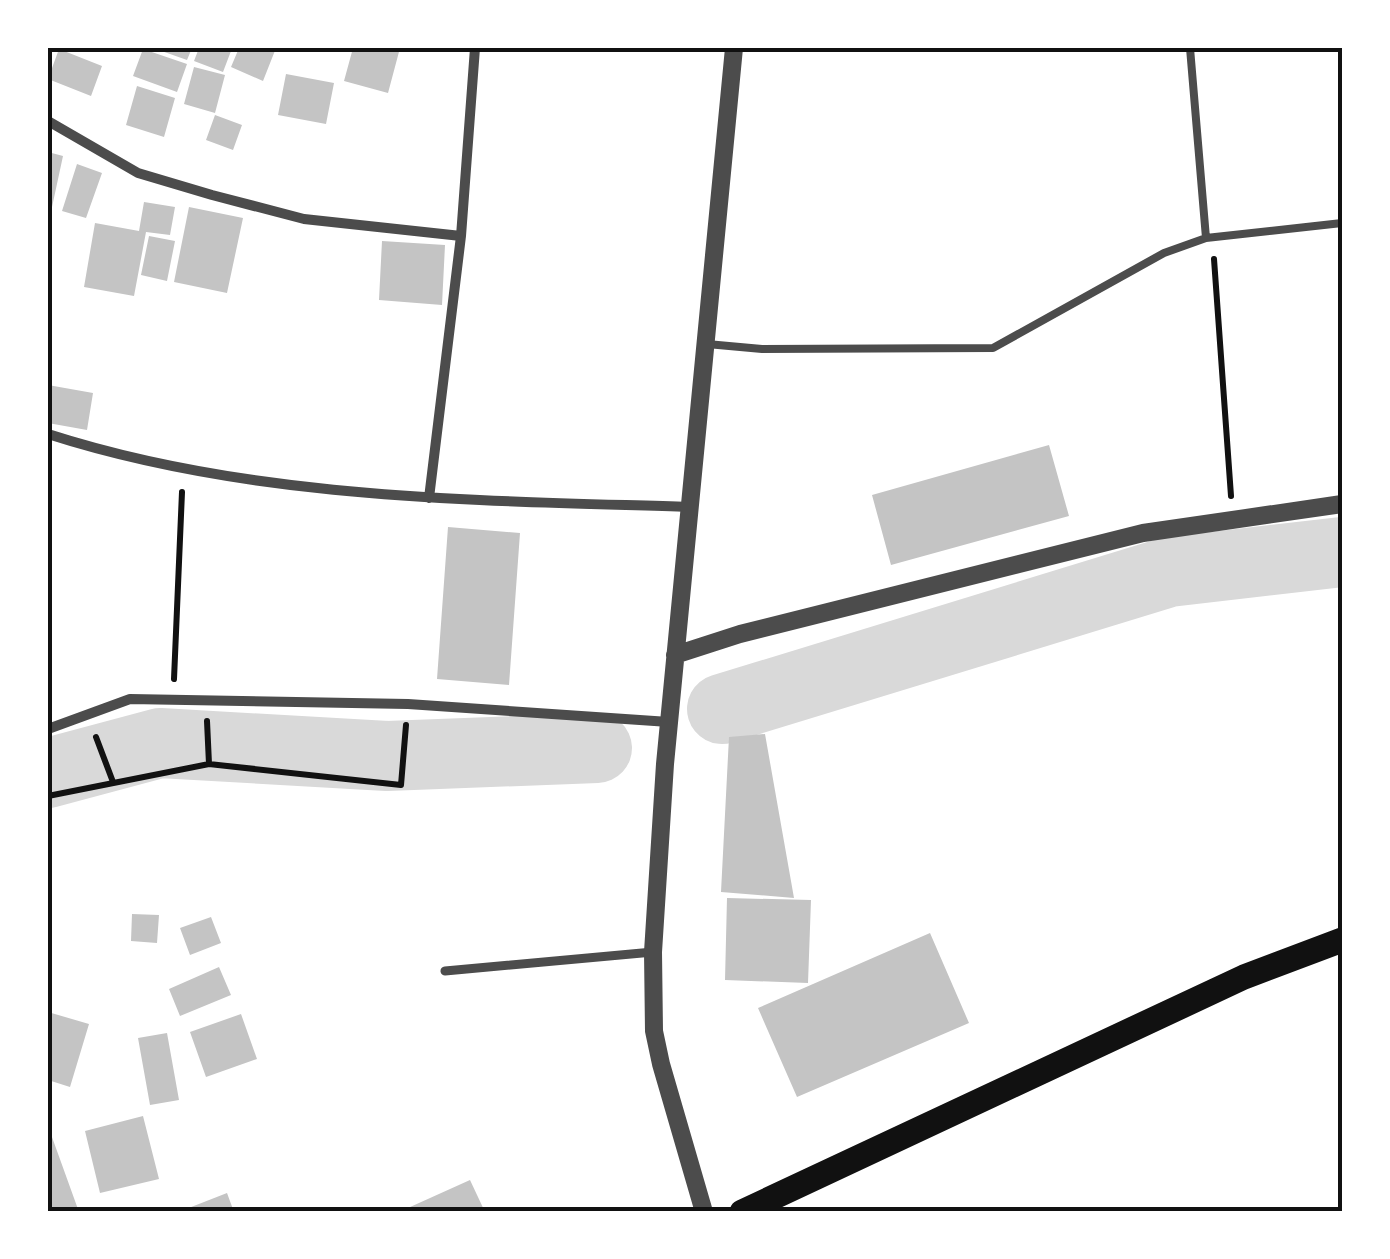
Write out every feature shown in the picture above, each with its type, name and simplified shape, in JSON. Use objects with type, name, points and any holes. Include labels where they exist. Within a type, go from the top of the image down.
[{"type":"main road","points":[[742,1212],[1244,977],[1342,940]]},
{"type":"street","points":[[429,498],[461,236],[475,48]]},
{"type":"street","points":[[704,1212],[661,1064],[653,1014],[653,952],[675,655],[734,48]]},
{"type":"street","points":[[48,121],[138,172],[212,195],[304,218],[461,236]]},
{"type":"street","points":[[48,434],[183,471],[429,498],[690,506]]},
{"type":"street","points":[[675,655],[760,629],[1143,534],[1342,504]]},
{"type":"street","points":[[48,729],[130,699],[408,704],[669,722]]},
{"type":"street","points":[[445,971],[653,952]]},
{"type":"lane","points":[[1190,48],[1209,238]]},
{"type":"lane","points":[[707,344],[762,350],[993,348],[1164,253],[1209,238],[1342,222]]},
{"type":"path","points":[[1209,238],[1233,521]]},
{"type":"path","points":[[173,700],[183,471]]},
{"type":"path","points":[[207,725],[209,764]]},
{"type":"path","points":[[48,796],[209,764],[401,785],[406,732]]},
{"type":"path","points":[[96,738],[113,782]]},
{"type":"building","points":[[153,48],[192,48],[187,60]]},
{"type":"building","points":[[199,48],[231,51],[223,72],[194,61]]},
{"type":"building","points":[[239,48],[276,48],[263,81],[231,67]]},
{"type":"building","points":[[353,48],[400,48],[388,93],[344,81]]},
{"type":"building","points":[[59,49],[102,66],[91,96],[48,79]]},
{"type":"building","points":[[143,49],[187,64],[177,92],[133,76]]},
{"type":"building","points":[[194,67],[225,75],[215,113],[184,104]]},
{"type":"building","points":[[286,74],[334,83],[326,124],[278,115]]},
{"type":"building","points":[[137,86],[175,98],[164,137],[126,125]]},
{"type":"building","points":[[215,115],[242,125],[233,150],[206,140]]},
{"type":"building","points":[[48,152],[63,156],[49,221],[48,220]]},
{"type":"building","points":[[77,164],[102,173],[86,218],[62,211]]},
{"type":"building","points":[[144,202],[175,207],[170,235],[146,232],[134,296],[84,287],[95,223],[139,231]]},
{"type":"building","points":[[189,207],[243,218],[227,293],[174,282]]},
{"type":"building","points":[[149,236],[175,241],[167,281],[141,275]]},
{"type":"building","points":[[382,241],[445,245],[442,305],[379,300]]},
{"type":"building","points":[[48,385],[93,393],[87,430],[48,423]]},
{"type":"building","points":[[1049,445],[1069,516],[891,565],[872,495]]},
{"type":"building","points":[[448,527],[520,533],[509,685],[437,679]]},
{"type":"building","points":[[765,734],[794,898],[721,892],[729,737]]},
{"type":"building","points":[[727,898],[811,900],[808,983],[725,980]]},
{"type":"building","points":[[132,914],[159,915],[157,943],[131,941]]},
{"type":"building","points":[[211,917],[221,943],[190,955],[180,928]]},
{"type":"building","points":[[930,933],[969,1023],[797,1097],[758,1008]]},
{"type":"building","points":[[219,967],[231,995],[180,1016],[169,989]]},
{"type":"building","points":[[48,1012],[89,1024],[70,1087],[48,1080]]},
{"type":"building","points":[[241,1014],[257,1059],[206,1077],[190,1032]]},
{"type":"building","points":[[167,1033],[179,1100],[150,1105],[138,1038]]},
{"type":"building","points":[[143,1116],[159,1179],[100,1193],[85,1131]]},
{"type":"building","points":[[48,1126],[79,1212],[48,1212]]},
{"type":"building","points":[[470,1180],[485,1212],[399,1212]]},
{"type":"building","points":[[227,1193],[234,1212],[181,1212],[181,1211]]},
{"type":"waterway","points":[[722,709],[1169,572],[1342,552]]},
{"type":"waterway","points":[[48,773],[160,743],[387,756],[597,748]]}]
